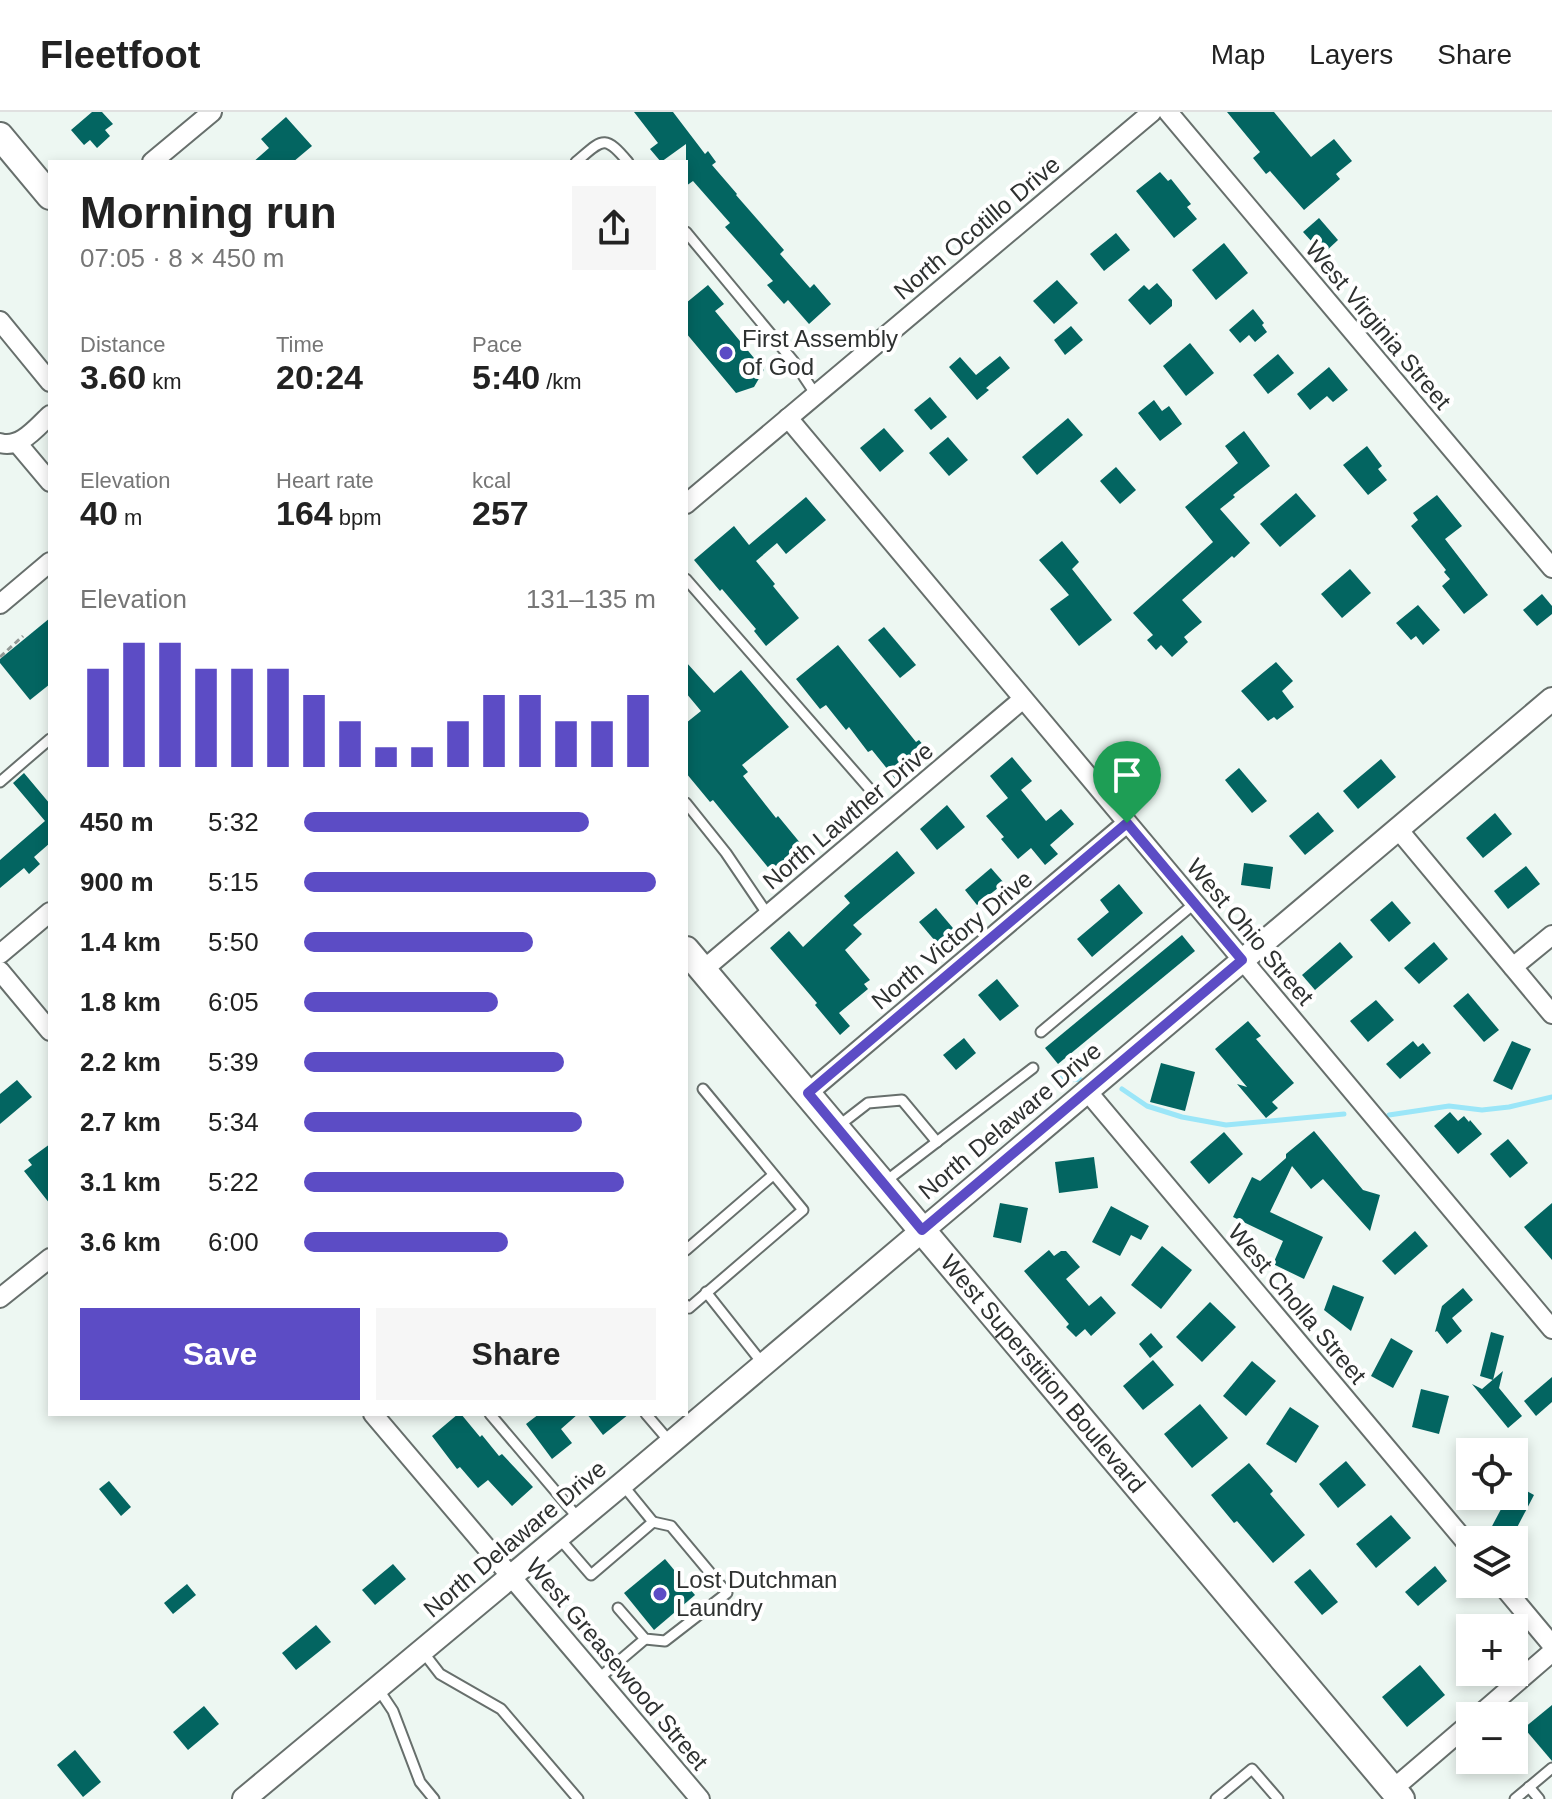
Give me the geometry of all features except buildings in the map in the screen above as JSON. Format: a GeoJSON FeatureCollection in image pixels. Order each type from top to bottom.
{"type":"FeatureCollection","features":[{"type":"Feature","properties":{"kind":"main road"},"geometry":{"type":"LineString","coordinates":[[0,136],[48,194]]}},
{"type":"Feature","properties":{"kind":"main road","name":"West Superstition Boulevard"},"geometry":{"type":"LineString","coordinates":[[688,952],[837,1127],[1392,1796]]}},
{"type":"Feature","properties":{"kind":"street"},"geometry":{"type":"LineString","coordinates":[[154,160],[212,112]]}},
{"type":"Feature","properties":{"kind":"street","name":"North Ocotillo Drive"},"geometry":{"type":"LineString","coordinates":[[688,502],[1152,112]]}},
{"type":"Feature","properties":{"kind":"street","name":"West Virginia Street"},"geometry":{"type":"LineString","coordinates":[[1168,112],[1552,568]]}},
{"type":"Feature","properties":{"kind":"street"},"geometry":{"type":"LineString","coordinates":[[0,321],[48,380]]}},
{"type":"Feature","properties":{"kind":"street"},"geometry":{"type":"LineString","coordinates":[[48,416],[9,444],[48,480]]}},
{"type":"Feature","properties":{"kind":"street","name":"West Ohio Street"},"geometry":{"type":"LineString","coordinates":[[788,418],[1552,1329]]}},
{"type":"Feature","properties":{"kind":"street"},"geometry":{"type":"LineString","coordinates":[[0,604],[48,564]]}},
{"type":"Feature","properties":{"kind":"street","name":"North Lawther Drive"},"geometry":{"type":"LineString","coordinates":[[703,970],[1023,699]]}},
{"type":"Feature","properties":{"kind":"street","name":"North Delaware Drive"},"geometry":{"type":"LineString","coordinates":[[244,1799],[1552,699]]}},
{"type":"Feature","properties":{"kind":"street","name":"North Victory Drive"},"geometry":{"type":"LineString","coordinates":[[808,1093],[1127,823]]}},
{"type":"Feature","properties":{"kind":"street"},"geometry":{"type":"LineString","coordinates":[[1397,828],[1552,1014]]}},
{"type":"Feature","properties":{"kind":"street"},"geometry":{"type":"LineString","coordinates":[[0,954],[48,914]]}},
{"type":"Feature","properties":{"kind":"street"},"geometry":{"type":"LineString","coordinates":[[1513,967],[1552,935]]}},
{"type":"Feature","properties":{"kind":"street"},"geometry":{"type":"LineString","coordinates":[[0,971],[48,1029]]}},
{"type":"Feature","properties":{"kind":"street","name":"West Cholla Street"},"geometry":{"type":"LineString","coordinates":[[1087,1091],[1456,1530]]}},
{"type":"Feature","properties":{"kind":"street"},"geometry":{"type":"LineString","coordinates":[[0,1298],[48,1260]]}},
{"type":"Feature","properties":{"kind":"street","name":"West Greasewood Street"},"geometry":{"type":"LineString","coordinates":[[375,1416],[700,1799]]}},
{"type":"Feature","properties":{"kind":"street"},"geometry":{"type":"LineString","coordinates":[[1513,1598],[1552,1645]]}},
{"type":"Feature","properties":{"kind":"street"},"geometry":{"type":"LineString","coordinates":[[1494,1702],[1552,1652]]}},
{"type":"Feature","properties":{"kind":"street"},"geometry":{"type":"LineString","coordinates":[[1392,1796],[1456,1736]]}},
{"type":"Feature","properties":{"kind":"lane"},"geometry":{"type":"LineString","coordinates":[[578,160],[597,145],[608,142],[626,160]]}},
{"type":"Feature","properties":{"kind":"lane"},"geometry":{"type":"LineString","coordinates":[[688,234],[794,362],[816,395]]}},
{"type":"Feature","properties":{"kind":"lane"},"geometry":{"type":"LineString","coordinates":[[688,581],[874,794]]}},
{"type":"Feature","properties":{"kind":"lane"},"geometry":{"type":"LineString","coordinates":[[0,782],[48,741]]}},
{"type":"Feature","properties":{"kind":"lane"},"geometry":{"type":"LineString","coordinates":[[688,806],[726,853],[768,915]]}},
{"type":"Feature","properties":{"kind":"lane"},"geometry":{"type":"LineString","coordinates":[[1041,1032],[1195,903]]}},
{"type":"Feature","properties":{"kind":"lane"},"geometry":{"type":"LineString","coordinates":[[883,1183],[1033,1068]]}},
{"type":"Feature","properties":{"kind":"lane"},"geometry":{"type":"LineString","coordinates":[[688,1307],[803,1210],[703,1089]]}},
{"type":"Feature","properties":{"kind":"lane"},"geometry":{"type":"LineString","coordinates":[[837,1127],[868,1103],[902,1100],[937,1142]]}},
{"type":"Feature","properties":{"kind":"lane"},"geometry":{"type":"LineString","coordinates":[[688,1248],[773,1175]]}},
{"type":"Feature","properties":{"kind":"lane"},"geometry":{"type":"LineString","coordinates":[[706,1292],[763,1364]]}},
{"type":"Feature","properties":{"kind":"lane"},"geometry":{"type":"LineString","coordinates":[[492,1416],[579,1519]]}},
{"type":"Feature","properties":{"kind":"lane"},"geometry":{"type":"LineString","coordinates":[[648,1416],[670,1442]]}},
{"type":"Feature","properties":{"kind":"lane"},"geometry":{"type":"LineString","coordinates":[[618,1608],[645,1639],[665,1641],[727,1593],[671,1526],[653,1522],[622,1484]]}},
{"type":"Feature","properties":{"kind":"lane"},"geometry":{"type":"LineString","coordinates":[[557,1536],[591,1575],[653,1522]]}},
{"type":"Feature","properties":{"kind":"lane"},"geometry":{"type":"LineString","coordinates":[[598,1679],[645,1639]]}},
{"type":"Feature","properties":{"kind":"lane"},"geometry":{"type":"LineString","coordinates":[[421,1650],[440,1674],[501,1709],[578,1799]]}},
{"type":"Feature","properties":{"kind":"lane"},"geometry":{"type":"LineString","coordinates":[[377,1687],[393,1711],[420,1782],[434,1799]]}},
{"type":"Feature","properties":{"kind":"lane"},"geometry":{"type":"LineString","coordinates":[[1515,1799],[1552,1768]]}},
{"type":"Feature","properties":{"kind":"lane"},"geometry":{"type":"LineString","coordinates":[[1216,1799],[1252,1769],[1278,1799]]}},
{"type":"Feature","properties":{"kind":"lane"},"geometry":{"type":"LineString","coordinates":[[1529,1787],[1539,1799]]}},
{"type":"Feature","properties":{"kind":"path"},"geometry":{"type":"LineString","coordinates":[[0,657],[23,636]]}},
{"type":"Feature","properties":{"kind":"waterway"},"geometry":{"type":"LineString","coordinates":[[1062,1077],[1081,1080]]}},
{"type":"Feature","properties":{"kind":"waterway"},"geometry":{"type":"LineString","coordinates":[[1122,1089],[1147,1106],[1182,1117],[1226,1125],[1344,1114]]}},
{"type":"Feature","properties":{"kind":"waterway"},"geometry":{"type":"LineString","coordinates":[[1389,1115],[1449,1106],[1482,1110],[1552,1097]]}},
{"type":"Feature","properties":{"kind":"place","name":"First Assembly of God"},"geometry":{"type":"Point","coordinates":[726,353]}},
{"type":"Feature","properties":{"kind":"place","name":"Lost Dutchman Laundry"},"geometry":{"type":"Point","coordinates":[660,1594]}},
{"type":"Feature","properties":{"kind":"route"},"geometry":{"type":"LineString","coordinates":[[1127,823],[1242,960],[922,1230],[808,1093],[1127,823]]}}]}
